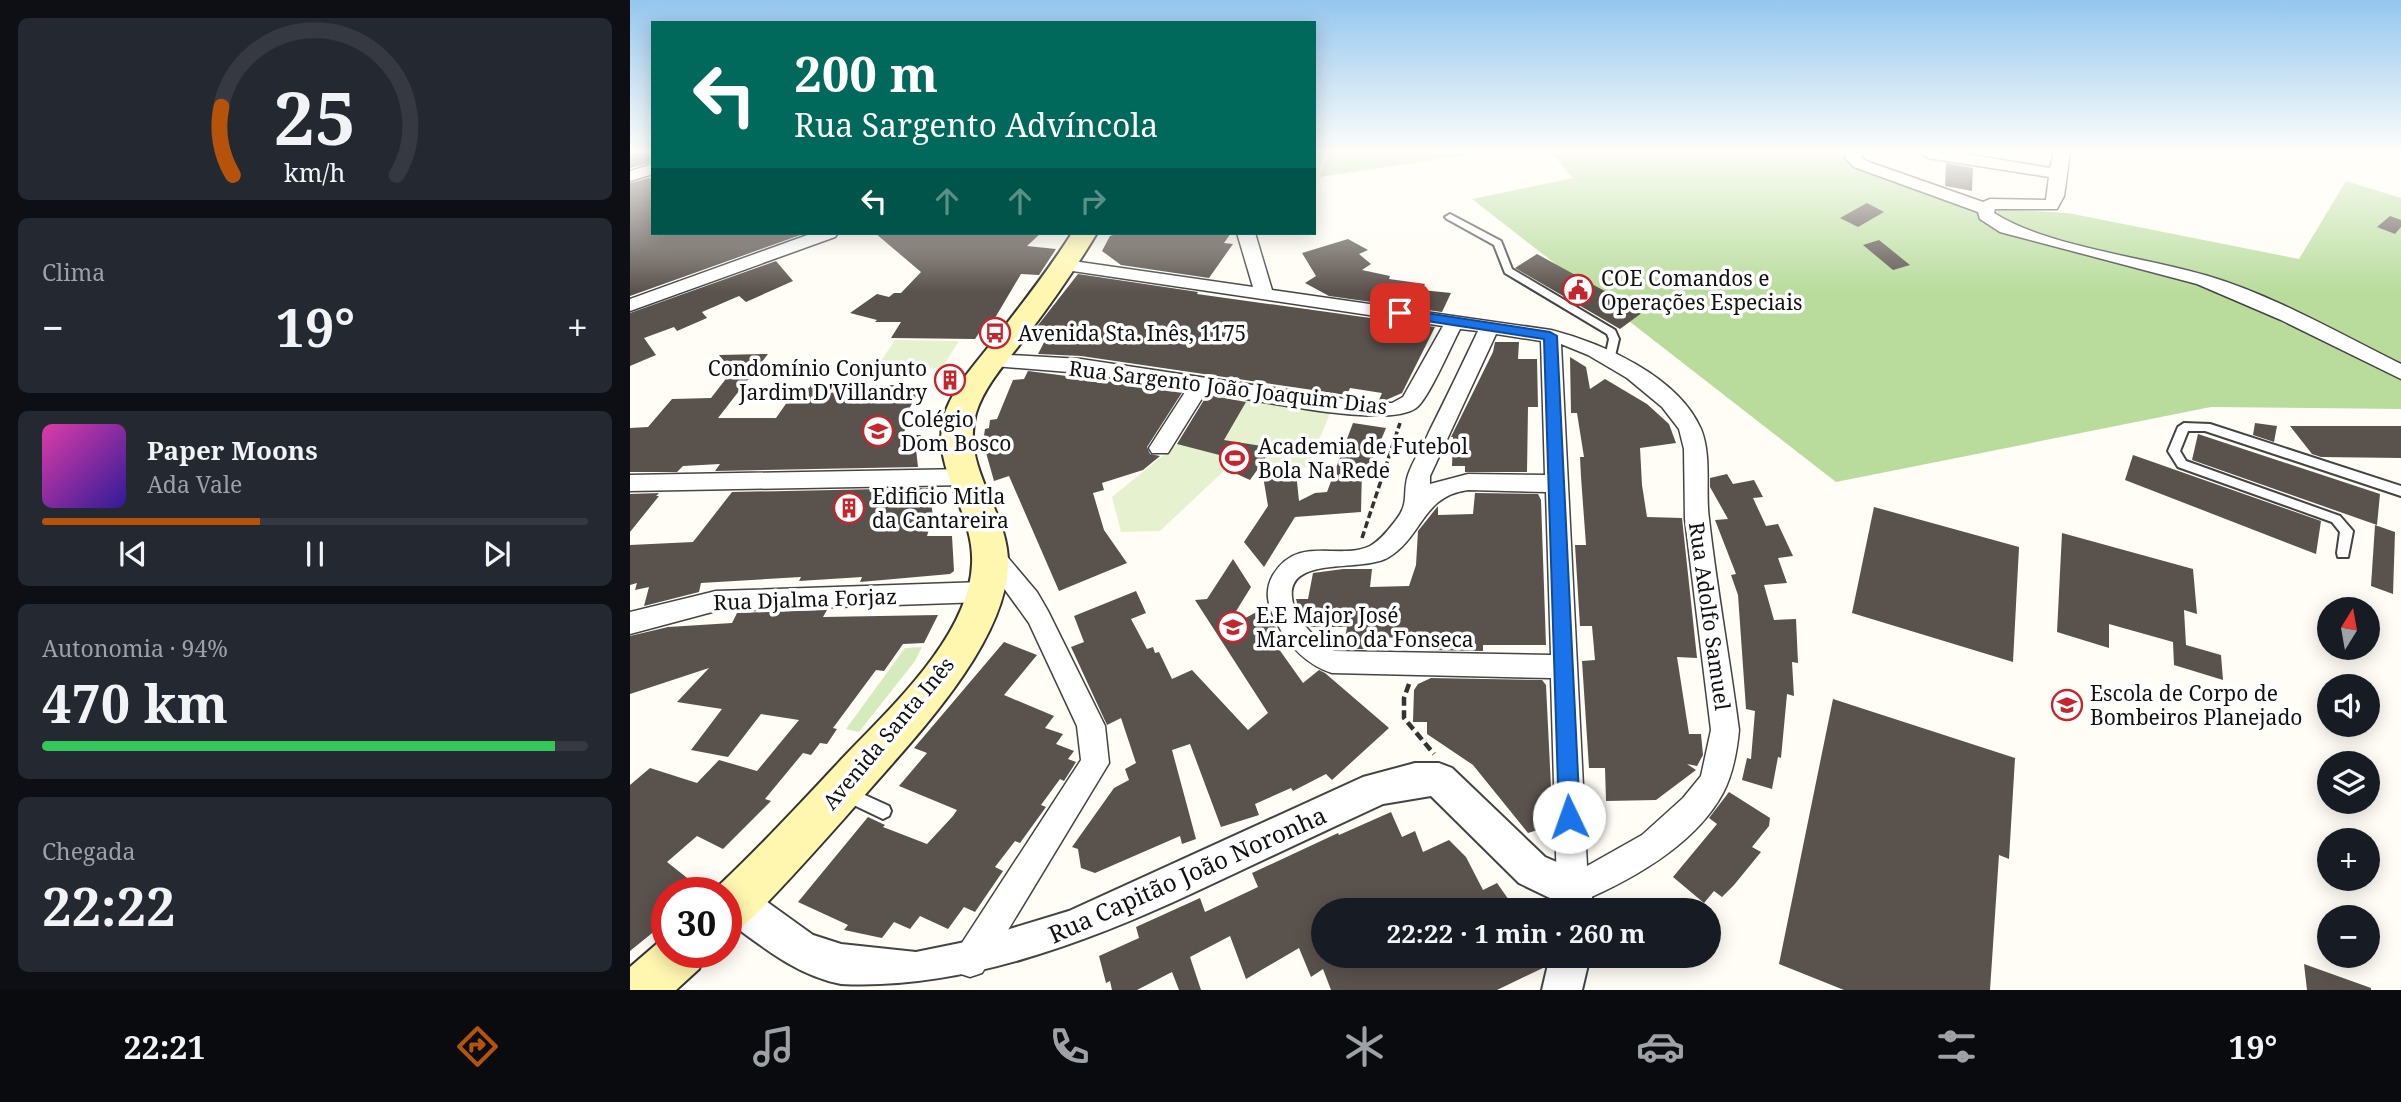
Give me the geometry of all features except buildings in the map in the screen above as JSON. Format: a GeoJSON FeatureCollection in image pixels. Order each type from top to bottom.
{"type":"FeatureCollection","features":[{"type":"Feature","properties":{"kind":"main road","name":"Avenida Santa Inês"},"geometry":{"type":"LineString","coordinates":[[742,895],[841,791],[948,665],[983,592],[990,554],[957,452],[956,431],[968,397],[1066,264],[1083,235]]}},
{"type":"Feature","properties":{"kind":"main road"},"geometry":{"type":"LineString","coordinates":[[640,990],[664,968]]}},
{"type":"Feature","properties":{"kind":"street"},"geometry":{"type":"LineString","coordinates":[[1959,199],[1986,209]]}},
{"type":"Feature","properties":{"kind":"street"},"geometry":{"type":"LineString","coordinates":[[2054,199],[2051,205],[2001,202],[1990,204],[1986,215],[2006,228],[2203,280],[2288,316],[2401,372]]}},
{"type":"Feature","properties":{"kind":"street"},"geometry":{"type":"LineString","coordinates":[[630,305],[823,235]]}},
{"type":"Feature","properties":{"kind":"street"},"geometry":{"type":"LineString","coordinates":[[1247,235],[1264,292]]}},
{"type":"Feature","properties":{"kind":"street","name":"Rua Adolfo Samuel"},"geometry":{"type":"LineString","coordinates":[[1066,264],[1557,337],[1588,345],[1667,399],[1691,430],[1697,518],[1725,730],[1721,759],[1712,786],[1681,822],[1657,844],[1576,898]]}},
{"type":"Feature","properties":{"kind":"street","name":"Rua Sargento João Joaquim Dias"},"geometry":{"type":"LineString","coordinates":[[994,360],[1081,366],[1379,411],[1395,410],[1411,402],[1455,321]]}},
{"type":"Feature","properties":{"kind":"street"},"geometry":{"type":"LineString","coordinates":[[1417,509],[1419,476],[1490,327]]}},
{"type":"Feature","properties":{"kind":"street"},"geometry":{"type":"LineString","coordinates":[[1557,337],[1555,484],[1573,898]]}},
{"type":"Feature","properties":{"kind":"street"},"geometry":{"type":"LineString","coordinates":[[1160,448],[1201,384]]}},
{"type":"Feature","properties":{"kind":"street"},"geometry":{"type":"LineString","coordinates":[[630,483],[967,477]]}},
{"type":"Feature","properties":{"kind":"street"},"geometry":{"type":"LineString","coordinates":[[1555,484],[1471,483],[1442,488],[1417,509],[1380,551],[1355,557],[1312,559],[1290,572],[1280,592],[1283,613],[1300,638],[1323,658],[1346,664],[1563,667]]}},
{"type":"Feature","properties":{"kind":"street"},"geometry":{"type":"LineString","coordinates":[[970,961],[1095,764],[1091,726],[1040,618],[1028,599],[990,554]]}},
{"type":"Feature","properties":{"kind":"street","name":"Rua Djalma Forjaz"},"geometry":{"type":"LineString","coordinates":[[630,624],[679,608],[716,601],[983,592]]}},
{"type":"Feature","properties":{"kind":"street","name":"Rua Capitão João Noronha"},"geometry":{"type":"LineString","coordinates":[[742,914],[803,952],[841,964],[916,972],[970,961],[1073,929],[1376,789],[1406,779],[1439,780]]}},
{"type":"Feature","properties":{"kind":"street"},"geometry":{"type":"LineString","coordinates":[[1439,780],[1532,870],[1570,898]]}},
{"type":"Feature","properties":{"kind":"street"},"geometry":{"type":"LineString","coordinates":[[1562,990],[1567,968]]}},
{"type":"Feature","properties":{"kind":"lane"},"geometry":{"type":"LineString","coordinates":[[1450,217],[1498,243],[1504,265],[1517,278],[1611,331],[1614,339],[1610,358]]}},
{"type":"Feature","properties":{"kind":"lane"},"geometry":{"type":"LineString","coordinates":[[2343,553],[2347,531],[2336,519],[2182,464],[2174,451],[2185,427],[2206,427],[2401,491]]}},
{"type":"Feature","properties":{"kind":"lane"},"geometry":{"type":"LineString","coordinates":[[841,791],[883,811]]}},
{"type":"Feature","properties":{"kind":"path"},"geometry":{"type":"LineString","coordinates":[[1355,557],[1406,405]]}},
{"type":"Feature","properties":{"kind":"path"},"geometry":{"type":"LineString","coordinates":[[1422,665],[1408,685],[1402,703],[1402,716],[1408,728],[1434,755],[1439,780]]}},
{"type":"Feature","properties":{"kind":"green space"},"geometry":{"type":"Polygon","coordinates":[[[1472,199],[1952,199],[1979,208],[2068,213],[2299,259],[2335,199],[2401,199],[2401,409],[2211,407],[1836,482],[1472,199]]]}},
{"type":"Feature","properties":{"kind":"green space"},"geometry":{"type":"Polygon","coordinates":[[[895,340],[959,341],[942,368],[877,367],[895,340]]]}},
{"type":"Feature","properties":{"kind":"green space","name":"Academia de Futebol Bola Na Rede"},"geometry":{"type":"Polygon","coordinates":[[[1209,394],[1331,411],[1308,467],[1251,472],[1245,478],[1226,469],[1160,531],[1121,532],[1112,497],[1177,444],[1209,394]]]}},
{"type":"Feature","properties":{"kind":"green space"},"geometry":{"type":"Polygon","coordinates":[[[922,647],[915,661],[859,732],[846,729],[905,648],[922,647]]]}},
{"type":"Feature","properties":{"kind":"place","name":"COE Comandos e Operações Especiais"},"geometry":{"type":"Point","coordinates":[1578,290]}},
{"type":"Feature","properties":{"kind":"place","name":"Avenida Sta. Inês, 1175"},"geometry":{"type":"Point","coordinates":[995,333]}},
{"type":"Feature","properties":{"kind":"place","name":"Condomínio Conjunto Jardim D'Villandry"},"geometry":{"type":"Point","coordinates":[950,380]}},
{"type":"Feature","properties":{"kind":"place","name":"Colégio Dom Bosco"},"geometry":{"type":"Point","coordinates":[878,431]}},
{"type":"Feature","properties":{"kind":"place","name":"Academia de Futebol Bola Na Rede"},"geometry":{"type":"Point","coordinates":[1235,458]}},
{"type":"Feature","properties":{"kind":"place","name":"Edificio Mitla da Cantareira"},"geometry":{"type":"Point","coordinates":[849,508]}},
{"type":"Feature","properties":{"kind":"place","name":"E.E Major José Marcelino da Fonseca"},"geometry":{"type":"Point","coordinates":[1233,627]}},
{"type":"Feature","properties":{"kind":"place","name":"Escola de Corpo de Bombeiros Planejado"},"geometry":{"type":"Point","coordinates":[2067,705]}},
{"type":"Feature","properties":{"kind":"route"},"geometry":{"type":"LineString","coordinates":[[1400,313],[1550,336],[1553,357],[1555,484],[1569,817]]}}]}
